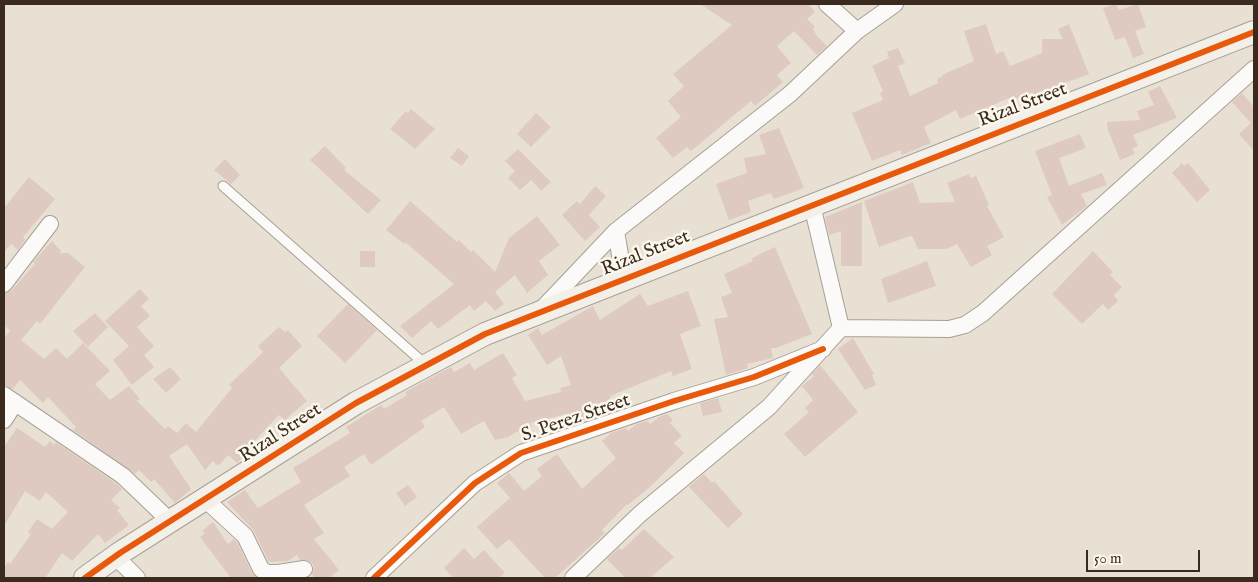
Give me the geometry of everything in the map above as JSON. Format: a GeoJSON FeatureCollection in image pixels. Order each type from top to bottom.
{"type":"FeatureCollection","features":[{"type":"Feature","properties":{"kind":"street"},"geometry":{"type":"LineString","coordinates":[[827,4],[857,31]]}},
{"type":"Feature","properties":{"kind":"street"},"geometry":{"type":"LineString","coordinates":[[540,312],[616,231],[790,94],[857,31],[895,4]]}},
{"type":"Feature","properties":{"kind":"street","name":"Rizal Street"},"geometry":{"type":"LineString","coordinates":[[85,578],[115,556],[356,403],[484,334],[812,205],[1252,37]]}},
{"type":"Feature","properties":{"kind":"street"},"geometry":{"type":"LineString","coordinates":[[573,578],[640,514],[769,407],[842,328],[949,329],[965,325],[983,313],[1254,69]]}},
{"type":"Feature","properties":{"kind":"street"},"geometry":{"type":"LineString","coordinates":[[812,205],[842,328]]}},
{"type":"Feature","properties":{"kind":"street"},"geometry":{"type":"LineString","coordinates":[[4,284],[50,224]]}},
{"type":"Feature","properties":{"kind":"street"},"geometry":{"type":"LineString","coordinates":[[616,231],[624,279]]}},
{"type":"Feature","properties":{"kind":"street","name":"S. Perez Street"},"geometry":{"type":"LineString","coordinates":[[374,578],[476,482],[521,453],[674,400],[754,377],[823,349]]}},
{"type":"Feature","properties":{"kind":"street"},"geometry":{"type":"LineString","coordinates":[[4,420],[9,399],[123,476],[171,522]]}},
{"type":"Feature","properties":{"kind":"street"},"geometry":{"type":"LineString","coordinates":[[206,500],[245,536],[261,569],[267,573],[304,569]]}},
{"type":"Feature","properties":{"kind":"street"},"geometry":{"type":"LineString","coordinates":[[115,556],[137,578]]}},
{"type":"Feature","properties":{"kind":"lane"},"geometry":{"type":"LineString","coordinates":[[223,186],[426,365]]}},
{"type":"Feature","properties":{"kind":"building"},"geometry":{"type":"Polygon","coordinates":[[[700,4],[808,4],[815,12],[807,19],[815,27],[813,29],[817,36],[827,46],[817,55],[794,31],[777,46],[791,63],[777,75],[783,82],[755,106],[751,101],[691,151],[687,147],[673,158],[656,138],[681,117],[668,101],[684,86],[673,74],[732,25],[700,4]]]}},
{"type":"Feature","properties":{"kind":"building"},"geometry":{"type":"Polygon","coordinates":[[[1116,4],[1119,10],[1138,4],[1146,27],[1135,31],[1144,54],[1133,58],[1125,37],[1115,40],[1103,8],[1116,4]]]}},
{"type":"Feature","properties":{"kind":"building"},"geometry":{"type":"Polygon","coordinates":[[[986,24],[996,54],[1003,51],[1010,66],[1042,53],[1042,39],[1063,39],[1058,29],[1069,24],[1089,74],[1051,88],[1029,100],[1026,94],[1015,99],[1014,96],[960,119],[956,110],[924,127],[931,143],[902,155],[900,150],[872,161],[852,113],[883,100],[880,93],[883,91],[872,66],[889,58],[887,52],[898,48],[905,63],[898,66],[910,96],[938,83],[937,79],[942,75],[974,61],[964,31],[986,24]]]}},
{"type":"Feature","properties":{"kind":"building"},"geometry":{"type":"Polygon","coordinates":[[[1160,86],[1177,118],[1133,135],[1138,146],[1132,149],[1135,154],[1120,160],[1108,130],[1107,122],[1140,120],[1137,111],[1154,105],[1148,92],[1160,86]]]}},
{"type":"Feature","properties":{"kind":"building"},"geometry":{"type":"Polygon","coordinates":[[[1242,93],[1254,107],[1254,151],[1239,134],[1251,123],[1232,102],[1242,93]]]}},
{"type":"Feature","properties":{"kind":"building"},"geometry":{"type":"Polygon","coordinates":[[[411,109],[435,129],[415,149],[390,129],[406,111],[408,113],[411,109]]]}},
{"type":"Feature","properties":{"kind":"building"},"geometry":{"type":"Polygon","coordinates":[[[536,113],[551,127],[531,147],[517,134],[536,113]]]}},
{"type":"Feature","properties":{"kind":"building"},"geometry":{"type":"Polygon","coordinates":[[[779,128],[804,188],[774,199],[771,193],[748,201],[751,212],[729,220],[716,184],[747,173],[744,158],[766,154],[759,135],[779,128]]]}},
{"type":"Feature","properties":{"kind":"building"},"geometry":{"type":"Polygon","coordinates":[[[1080,134],[1086,148],[1059,158],[1069,186],[1102,173],[1107,185],[1081,194],[1087,206],[1062,225],[1047,197],[1052,195],[1035,151],[1080,134]]]}},
{"type":"Feature","properties":{"kind":"building"},"geometry":{"type":"Polygon","coordinates":[[[325,146],[346,168],[344,170],[381,200],[368,214],[310,160],[325,146]]]}},
{"type":"Feature","properties":{"kind":"building"},"geometry":{"type":"Polygon","coordinates":[[[458,148],[469,156],[462,166],[450,158],[458,148]]]}},
{"type":"Feature","properties":{"kind":"building"},"geometry":{"type":"Polygon","coordinates":[[[518,149],[551,182],[541,191],[531,180],[520,190],[508,178],[515,171],[505,161],[518,149]]]}},
{"type":"Feature","properties":{"kind":"building"},"geometry":{"type":"Polygon","coordinates":[[[225,159],[240,175],[231,184],[214,170],[225,159]]]}},
{"type":"Feature","properties":{"kind":"building"},"geometry":{"type":"Polygon","coordinates":[[[1182,163],[1184,166],[1188,163],[1210,190],[1197,202],[1172,173],[1182,163]]]}},
{"type":"Feature","properties":{"kind":"building"},"geometry":{"type":"Polygon","coordinates":[[[969,174],[971,178],[976,176],[989,205],[987,206],[1004,237],[987,246],[992,255],[971,267],[957,244],[946,249],[918,249],[912,236],[910,236],[879,247],[864,201],[913,182],[920,203],[955,202],[947,183],[969,174]]]}},
{"type":"Feature","properties":{"kind":"building"},"geometry":{"type":"Polygon","coordinates":[[[29,177],[55,199],[23,237],[25,240],[18,250],[11,244],[4,252],[4,208],[29,177]]]}},
{"type":"Feature","properties":{"kind":"building"},"geometry":{"type":"Polygon","coordinates":[[[595,186],[606,196],[589,215],[600,227],[585,241],[562,215],[577,201],[580,204],[595,186]]]}},
{"type":"Feature","properties":{"kind":"building"},"geometry":{"type":"Polygon","coordinates":[[[410,201],[457,242],[459,240],[471,252],[473,250],[495,272],[509,238],[537,216],[560,245],[539,261],[548,275],[527,293],[515,275],[495,292],[504,304],[495,311],[486,301],[474,311],[470,305],[438,329],[431,321],[412,338],[400,326],[454,284],[405,242],[404,244],[386,230],[410,201]]]}},
{"type":"Feature","properties":{"kind":"building"},"geometry":{"type":"Polygon","coordinates":[[[862,202],[862,266],[841,266],[841,231],[829,235],[825,217],[862,202]]]}},
{"type":"Feature","properties":{"kind":"building"},"geometry":{"type":"Polygon","coordinates":[[[52,241],[61,251],[59,253],[68,253],[85,267],[40,324],[37,321],[21,340],[44,359],[56,348],[67,359],[83,343],[110,371],[95,384],[110,400],[129,386],[140,399],[137,401],[165,429],[168,426],[177,433],[186,423],[196,432],[232,388],[229,385],[263,352],[258,346],[279,327],[285,332],[288,330],[302,346],[279,368],[307,401],[285,420],[279,415],[247,449],[249,451],[237,463],[228,455],[218,466],[213,461],[205,470],[187,444],[169,456],[191,489],[175,503],[154,479],[151,482],[139,470],[135,474],[73,430],[76,427],[48,397],[43,403],[20,380],[13,389],[4,385],[4,338],[10,331],[4,325],[4,294],[12,290],[52,241]]]}},
{"type":"Feature","properties":{"kind":"building"},"geometry":{"type":"Polygon","coordinates":[[[775,247],[812,334],[776,348],[771,348],[773,358],[747,364],[748,368],[726,375],[714,319],[728,317],[721,297],[732,293],[724,274],[753,261],[752,258],[775,247]]]}},
{"type":"Feature","properties":{"kind":"building"},"geometry":{"type":"Polygon","coordinates":[[[360,251],[375,251],[375,267],[360,267],[360,251]]]}},
{"type":"Feature","properties":{"kind":"building"},"geometry":{"type":"Polygon","coordinates":[[[1093,251],[1113,272],[1110,275],[1122,287],[1114,295],[1118,301],[1108,310],[1103,304],[1082,324],[1052,294],[1093,251]]]}},
{"type":"Feature","properties":{"kind":"building"},"geometry":{"type":"Polygon","coordinates":[[[927,261],[936,286],[888,303],[881,279],[927,261]]]}},
{"type":"Feature","properties":{"kind":"building"},"geometry":{"type":"Polygon","coordinates":[[[140,289],[149,299],[141,306],[150,316],[137,327],[154,346],[144,355],[154,367],[132,385],[113,360],[129,346],[105,321],[140,289]]]}},
{"type":"Feature","properties":{"kind":"building"},"geometry":{"type":"Polygon","coordinates":[[[688,291],[701,326],[680,334],[692,369],[673,376],[671,371],[610,396],[611,402],[593,406],[596,417],[568,424],[566,414],[530,423],[532,427],[520,434],[518,431],[508,437],[495,440],[484,421],[461,434],[444,407],[421,421],[425,427],[371,465],[364,454],[344,467],[350,476],[304,505],[324,533],[314,539],[339,570],[329,578],[315,578],[312,575],[314,568],[312,563],[307,560],[300,560],[297,555],[288,561],[269,562],[254,531],[227,502],[245,490],[258,508],[301,482],[293,468],[350,433],[346,427],[381,405],[384,409],[407,395],[405,392],[451,367],[454,372],[470,363],[474,370],[503,353],[517,375],[512,378],[525,401],[561,392],[560,388],[571,385],[561,356],[547,365],[528,335],[538,328],[542,335],[593,306],[600,320],[640,294],[648,306],[688,291]]]}},
{"type":"Feature","properties":{"kind":"building"},"geometry":{"type":"Polygon","coordinates":[[[348,304],[377,330],[345,363],[317,336],[348,304]]]}},
{"type":"Feature","properties":{"kind":"building"},"geometry":{"type":"Polygon","coordinates":[[[95,313],[108,327],[88,347],[73,331],[95,313]]]}},
{"type":"Feature","properties":{"kind":"building"},"geometry":{"type":"Polygon","coordinates":[[[853,338],[874,374],[872,375],[876,385],[865,390],[838,349],[853,338]]]}},
{"type":"Feature","properties":{"kind":"building"},"geometry":{"type":"Polygon","coordinates":[[[820,365],[858,412],[805,457],[784,434],[809,412],[805,408],[813,400],[802,386],[814,376],[812,374],[820,365]]]}},
{"type":"Feature","properties":{"kind":"building"},"geometry":{"type":"Polygon","coordinates":[[[170,367],[181,379],[166,393],[153,379],[170,367]]]}},
{"type":"Feature","properties":{"kind":"building"},"geometry":{"type":"Polygon","coordinates":[[[718,398],[722,412],[703,416],[700,403],[718,398]]]}},
{"type":"Feature","properties":{"kind":"building"},"geometry":{"type":"Polygon","coordinates":[[[667,414],[673,420],[670,423],[682,436],[674,443],[684,453],[652,485],[627,504],[602,530],[605,533],[555,578],[545,578],[509,539],[497,549],[477,527],[510,498],[497,483],[509,473],[524,491],[542,476],[537,469],[557,454],[582,489],[616,458],[602,441],[611,433],[626,428],[628,431],[637,424],[647,421],[650,424],[667,414]]]}},
{"type":"Feature","properties":{"kind":"building"},"geometry":{"type":"Polygon","coordinates":[[[17,428],[45,447],[50,441],[54,445],[56,442],[117,484],[122,489],[111,500],[120,508],[117,510],[129,525],[105,543],[98,534],[72,561],[62,553],[45,578],[4,578],[4,568],[8,562],[10,564],[31,534],[28,532],[37,519],[52,529],[68,512],[46,492],[40,501],[25,491],[4,526],[4,447],[17,428]]]}},
{"type":"Feature","properties":{"kind":"building"},"geometry":{"type":"Polygon","coordinates":[[[704,474],[712,483],[714,481],[743,514],[728,528],[689,487],[704,474]]]}},
{"type":"Feature","properties":{"kind":"building"},"geometry":{"type":"Polygon","coordinates":[[[408,485],[417,497],[405,506],[396,493],[408,485]]]}},
{"type":"Feature","properties":{"kind":"building"},"geometry":{"type":"Polygon","coordinates":[[[213,522],[228,544],[234,539],[237,542],[252,573],[257,578],[231,578],[200,537],[205,533],[202,531],[213,522]]]}},
{"type":"Feature","properties":{"kind":"building"},"geometry":{"type":"Polygon","coordinates":[[[644,529],[674,557],[650,578],[625,578],[607,559],[619,548],[622,550],[644,529]]]}},
{"type":"Feature","properties":{"kind":"building"},"geometry":{"type":"Polygon","coordinates":[[[464,548],[474,559],[484,550],[505,573],[499,578],[453,578],[444,568],[464,548]]]}},
{"type":"Feature","properties":{"kind":"cycle path"},"geometry":{"type":"LineString","coordinates":[[85,578],[120,553],[356,403],[485,334],[1254,32]]}},
{"type":"Feature","properties":{"kind":"cycle path"},"geometry":{"type":"LineString","coordinates":[[374,578],[475,483],[521,453],[674,401],[754,377],[823,349]]}}]}
